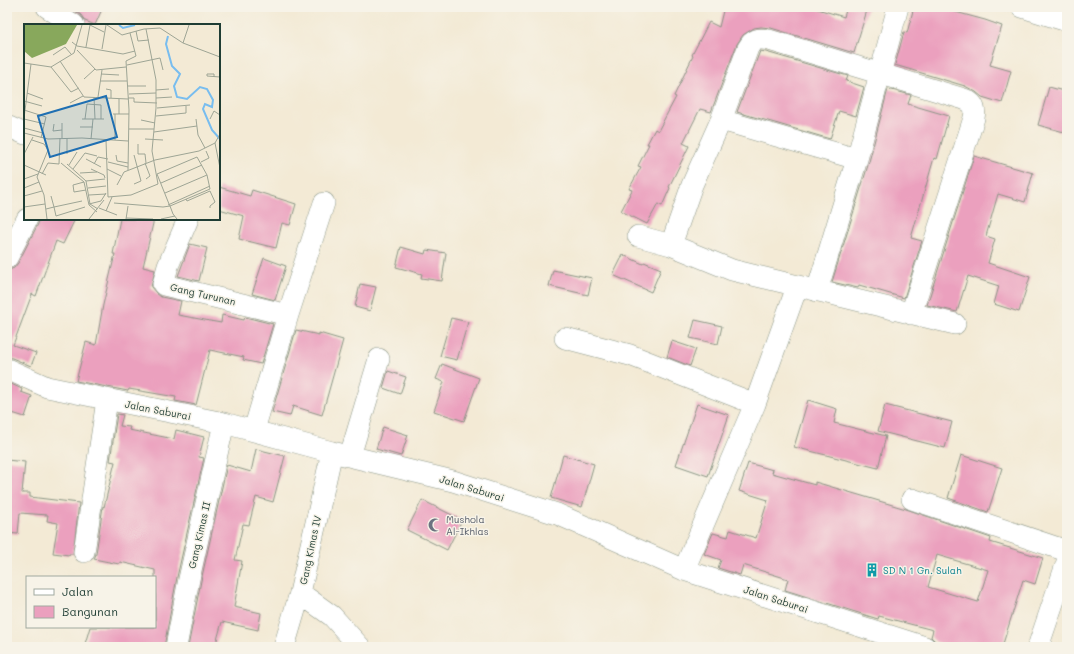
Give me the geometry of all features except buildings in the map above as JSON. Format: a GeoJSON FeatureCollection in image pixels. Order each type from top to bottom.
{"type":"FeatureCollection","features":[{"type":"Feature","properties":{"kind":"street"},"geometry":{"type":"LineString","coordinates":[[47,7],[72,24]]}},
{"type":"Feature","properties":{"kind":"street"},"geometry":{"type":"LineString","coordinates":[[684,570],[755,404],[807,289],[858,159],[898,7]]}},
{"type":"Feature","properties":{"kind":"street"},"geometry":{"type":"LineString","coordinates":[[1022,7],[1067,21]]}},
{"type":"Feature","properties":{"kind":"street"},"geometry":{"type":"LineString","coordinates":[[671,245],[692,185],[721,120],[748,48],[751,43],[758,39],[769,40],[964,99],[974,106],[976,110],[911,314]]}},
{"type":"Feature","properties":{"kind":"street"},"geometry":{"type":"LineString","coordinates":[[721,120],[858,159]]}},
{"type":"Feature","properties":{"kind":"street"},"geometry":{"type":"LineString","coordinates":[[7,126],[24,134]]}},
{"type":"Feature","properties":{"kind":"street"},"geometry":{"type":"LineString","coordinates":[[254,430],[288,315],[324,203]]}},
{"type":"Feature","properties":{"kind":"street"},"geometry":{"type":"LineString","coordinates":[[7,258],[26,220]]}},
{"type":"Feature","properties":{"kind":"street","name":"Gang Turunan"},"geometry":{"type":"LineString","coordinates":[[188,220],[168,266],[164,285],[288,315]]}},
{"type":"Feature","properties":{"kind":"street"},"geometry":{"type":"LineString","coordinates":[[638,236],[671,245],[732,270],[956,324]]}},
{"type":"Feature","properties":{"kind":"street"},"geometry":{"type":"LineString","coordinates":[[565,338],[630,355],[755,404]]}},
{"type":"Feature","properties":{"kind":"street","name":"Gang Kimas IV"},"geometry":{"type":"LineString","coordinates":[[284,647],[341,454],[379,359]]}},
{"type":"Feature","properties":{"kind":"street","name":"Jalan Saburai"},"geometry":{"type":"LineString","coordinates":[[7,369],[47,387],[224,423],[341,454],[453,481],[557,514],[684,570],[896,643],[925,647]]}},
{"type":"Feature","properties":{"kind":"street"},"geometry":{"type":"LineString","coordinates":[[84,552],[107,400]]}},
{"type":"Feature","properties":{"kind":"street","name":"Gang Kimas II"},"geometry":{"type":"LineString","coordinates":[[176,647],[189,579],[224,423]]}},
{"type":"Feature","properties":{"kind":"street"},"geometry":{"type":"LineString","coordinates":[[912,499],[1067,551]]}},
{"type":"Feature","properties":{"kind":"street"},"geometry":{"type":"LineString","coordinates":[[1038,647],[1067,562]]}},
{"type":"Feature","properties":{"kind":"street"},"geometry":{"type":"LineString","coordinates":[[300,593],[332,616],[360,647]]}},
{"type":"Feature","properties":{"kind":"place","name":"Mushola Al-Ikhlas"},"geometry":{"type":"Point","coordinates":[435,525]}},
{"type":"Feature","properties":{"kind":"place","name":"SD N 1 Gn. Sulah"},"geometry":{"type":"Point","coordinates":[872,570]}}]}
